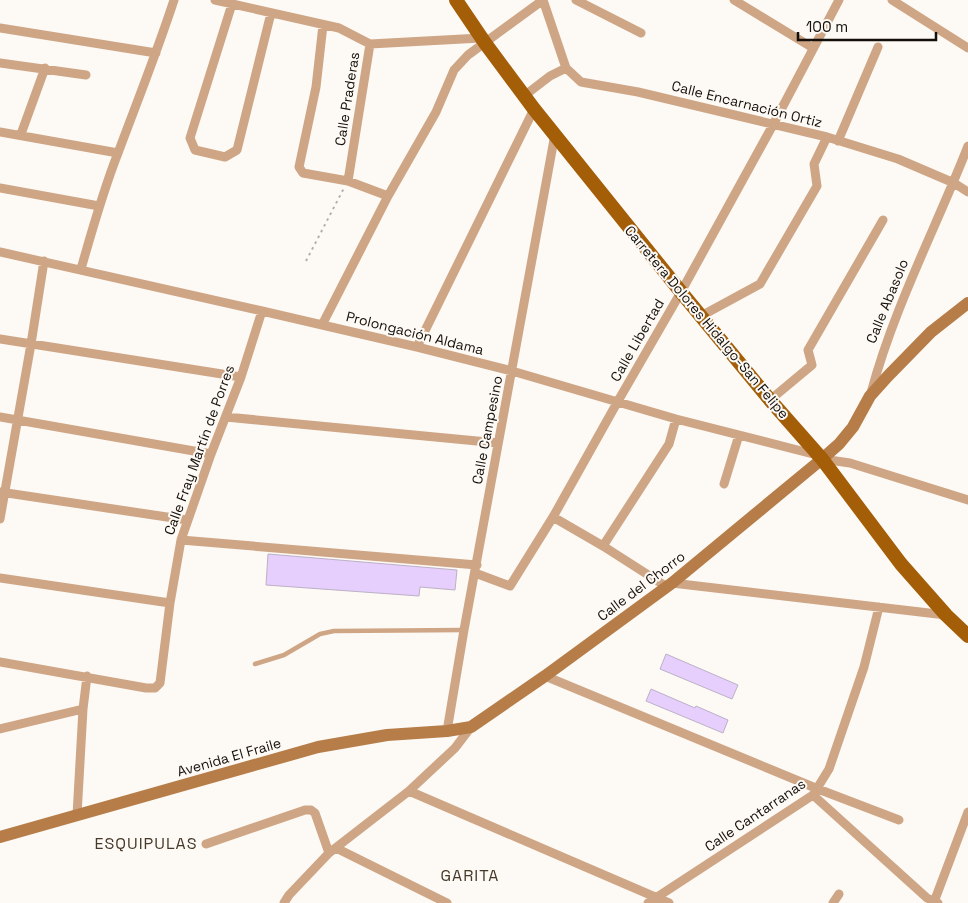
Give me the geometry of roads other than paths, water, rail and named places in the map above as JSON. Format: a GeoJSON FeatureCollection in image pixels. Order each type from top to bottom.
{"type":"FeatureCollection","features":[{"type":"Feature","properties":{"kind":"main road","name":"Carretera Dolores Hidalgo-San Felipe"},"geometry":{"type":"LineString","coordinates":[[456,0],[534,109],[681,292],[770,400],[821,457],[901,564],[946,615],[968,636]]}},
{"type":"Feature","properties":{"kind":"street"},"geometry":{"type":"LineString","coordinates":[[81,269],[99,206],[174,0]]}},
{"type":"Feature","properties":{"kind":"street"},"geometry":{"type":"LineString","coordinates":[[215,0],[339,28],[370,44]]}},
{"type":"Feature","properties":{"kind":"street"},"geometry":{"type":"LineString","coordinates":[[322,325],[388,196],[436,112],[454,70],[483,40],[543,0],[566,68],[550,76],[524,96]]}},
{"type":"Feature","properties":{"kind":"street"},"geometry":{"type":"LineString","coordinates":[[576,0],[641,33]]}},
{"type":"Feature","properties":{"kind":"street"},"geometry":{"type":"LineString","coordinates":[[734,0],[813,48]]}},
{"type":"Feature","properties":{"kind":"street","name":"Calle Libertad"},"geometry":{"type":"LineString","coordinates":[[476,569],[510,586],[554,517],[681,292],[839,0]]}},
{"type":"Feature","properties":{"kind":"street"},"geometry":{"type":"LineString","coordinates":[[892,0],[968,48]]}},
{"type":"Feature","properties":{"kind":"street"},"geometry":{"type":"LineString","coordinates":[[232,4],[190,138],[195,150],[225,157],[237,150],[271,13]]}},
{"type":"Feature","properties":{"kind":"street"},"geometry":{"type":"LineString","coordinates":[[322,25],[316,86],[299,167],[303,174],[348,181],[388,196]]}},
{"type":"Feature","properties":{"kind":"street"},"geometry":{"type":"LineString","coordinates":[[0,28],[156,52]]}},
{"type":"Feature","properties":{"kind":"street","name":"Calle Praderas"},"geometry":{"type":"LineString","coordinates":[[348,181],[370,44],[483,40]]}},
{"type":"Feature","properties":{"kind":"street"},"geometry":{"type":"LineString","coordinates":[[838,141],[878,47]]}},
{"type":"Feature","properties":{"kind":"street"},"geometry":{"type":"LineString","coordinates":[[0,63],[86,75]]}},
{"type":"Feature","properties":{"kind":"street"},"geometry":{"type":"LineString","coordinates":[[21,134],[45,68]]}},
{"type":"Feature","properties":{"kind":"street","name":"Calle Encarnación Ortiz"},"geometry":{"type":"LineString","coordinates":[[566,68],[581,82],[638,92],[774,123],[898,159],[954,183],[968,192]]}},
{"type":"Feature","properties":{"kind":"street"},"geometry":{"type":"LineString","coordinates":[[417,348],[534,109]]}},
{"type":"Feature","properties":{"kind":"street"},"geometry":{"type":"LineString","coordinates":[[0,132],[21,134],[118,153]]}},
{"type":"Feature","properties":{"kind":"street","name":"Calle Campesino"},"geometry":{"type":"LineString","coordinates":[[447,731],[555,134]]}},
{"type":"Feature","properties":{"kind":"street"},"geometry":{"type":"LineString","coordinates":[[701,316],[760,284],[817,186],[814,164],[826,137]]}},
{"type":"Feature","properties":{"kind":"street","name":"Calle Abasolo"},"geometry":{"type":"LineString","coordinates":[[821,457],[839,444],[853,427],[870,396],[882,354],[898,311],[954,183],[968,146]]}},
{"type":"Feature","properties":{"kind":"street"},"geometry":{"type":"LineString","coordinates":[[0,188],[99,206]]}},
{"type":"Feature","properties":{"kind":"street"},"geometry":{"type":"LineString","coordinates":[[770,400],[812,365],[808,350],[810,345],[883,220]]}},
{"type":"Feature","properties":{"kind":"street","name":"Prolongación Aldama"},"geometry":{"type":"LineString","coordinates":[[0,252],[262,310],[512,371],[676,419],[850,463],[968,500]]}},
{"type":"Feature","properties":{"kind":"street"},"geometry":{"type":"LineString","coordinates":[[0,519],[2,493],[18,420],[44,261]]}},
{"type":"Feature","properties":{"kind":"street"},"geometry":{"type":"LineString","coordinates":[[870,396],[931,332],[968,303]]}},
{"type":"Feature","properties":{"kind":"street","name":"Calle Fray Martín de Porres"},"geometry":{"type":"LineString","coordinates":[[87,676],[146,688],[156,688],[160,683],[170,603],[181,540],[226,417],[262,310]]}},
{"type":"Feature","properties":{"kind":"street"},"geometry":{"type":"LineString","coordinates":[[0,339],[240,377]]}},
{"type":"Feature","properties":{"kind":"street"},"geometry":{"type":"LineString","coordinates":[[0,416],[211,454]]}},
{"type":"Feature","properties":{"kind":"street"},"geometry":{"type":"LineString","coordinates":[[226,417],[498,443]]}},
{"type":"Feature","properties":{"kind":"street"},"geometry":{"type":"LineString","coordinates":[[603,546],[668,444],[676,419]]}},
{"type":"Feature","properties":{"kind":"street"},"geometry":{"type":"LineString","coordinates":[[724,484],[739,435]]}},
{"type":"Feature","properties":{"kind":"street","name":"Calle del Chorro"},"geometry":{"type":"LineString","coordinates":[[471,727],[546,676],[669,585],[821,457]]}},
{"type":"Feature","properties":{"kind":"street"},"geometry":{"type":"LineString","coordinates":[[2,493],[187,520]]}},
{"type":"Feature","properties":{"kind":"street"},"geometry":{"type":"LineString","coordinates":[[554,517],[669,585],[946,615]]}},
{"type":"Feature","properties":{"kind":"street"},"geometry":{"type":"LineString","coordinates":[[181,540],[476,569]]}},
{"type":"Feature","properties":{"kind":"street"},"geometry":{"type":"LineString","coordinates":[[0,578],[170,603]]}},
{"type":"Feature","properties":{"kind":"street","name":"Calle Cantarranas"},"geometry":{"type":"LineString","coordinates":[[648,903],[815,792],[829,769],[864,666],[879,607]]}},
{"type":"Feature","properties":{"kind":"street"},"geometry":{"type":"LineString","coordinates":[[0,662],[87,676],[83,709],[77,815]]}},
{"type":"Feature","properties":{"kind":"street"},"geometry":{"type":"LineString","coordinates":[[546,676],[815,792],[900,820]]}},
{"type":"Feature","properties":{"kind":"street"},"geometry":{"type":"LineString","coordinates":[[0,729],[83,709]]}},
{"type":"Feature","properties":{"kind":"street"},"geometry":{"type":"LineString","coordinates":[[284,903],[289,895],[333,850],[409,790],[455,748],[471,727]]}},
{"type":"Feature","properties":{"kind":"street","name":"Avenida El Fraile"},"geometry":{"type":"LineString","coordinates":[[0,837],[318,747],[387,735],[447,731],[471,727]]}},
{"type":"Feature","properties":{"kind":"street"},"geometry":{"type":"LineString","coordinates":[[409,790],[669,903]]}},
{"type":"Feature","properties":{"kind":"street"},"geometry":{"type":"LineString","coordinates":[[815,792],[930,901],[968,812]]}},
{"type":"Feature","properties":{"kind":"street"},"geometry":{"type":"LineString","coordinates":[[206,844],[305,810],[311,810],[315,813],[333,850],[447,903]]}},
{"type":"Feature","properties":{"kind":"street"},"geometry":{"type":"LineString","coordinates":[[833,903],[839,894]]}},
{"type":"Feature","properties":{"kind":"lane"},"geometry":{"type":"LineString","coordinates":[[255,664],[284,656],[320,634],[334,631],[464,630]]}},
{"type":"Feature","properties":{"kind":"district","name":"ESQUIPULAS"},"geometry":{"type":"Point","coordinates":[146,843]}},
{"type":"Feature","properties":{"kind":"district","name":"GARITA"},"geometry":{"type":"Point","coordinates":[470,875]}}]}
